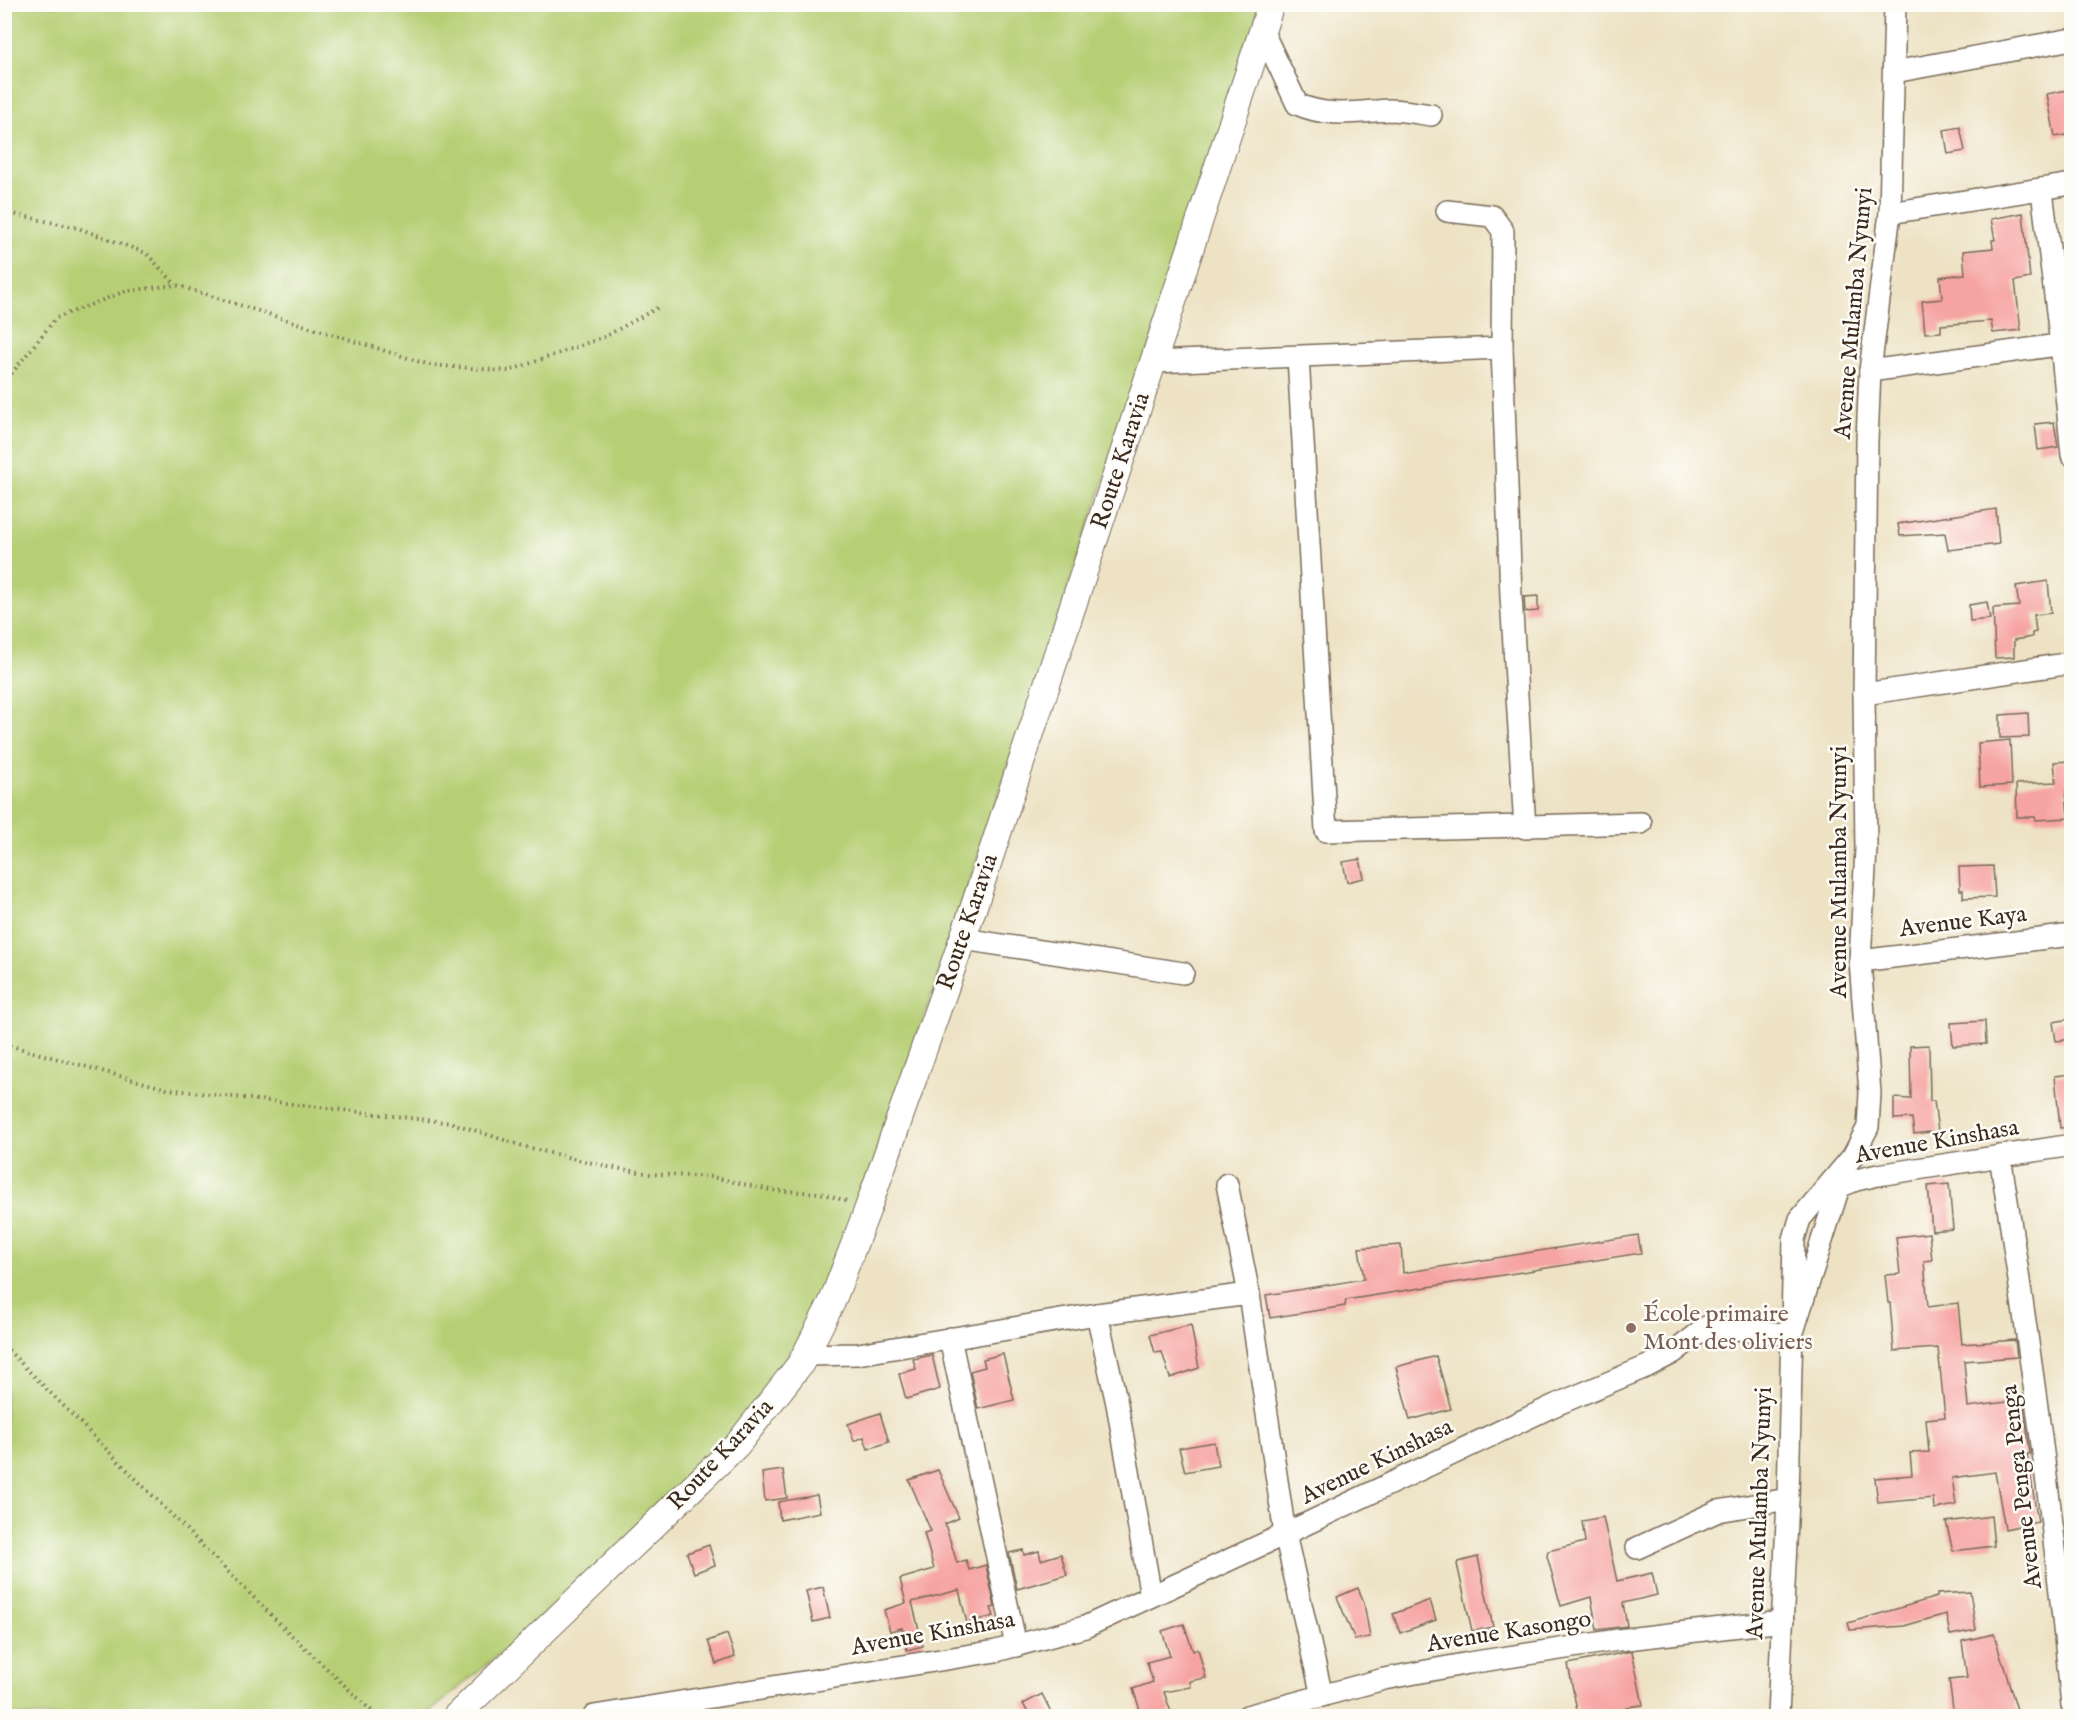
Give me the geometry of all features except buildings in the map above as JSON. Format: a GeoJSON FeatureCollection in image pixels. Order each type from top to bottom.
{"type":"FeatureCollection","features":[{"type":"Feature","properties":{"kind":"street","name":"Route Karavia"},"geometry":{"type":"LineString","coordinates":[[456,1716],[737,1445],[770,1406],[805,1355],[832,1302],[868,1208],[963,939],[1271,4]]}},
{"type":"Feature","properties":{"kind":"street","name":"Avenue Mulamba Nyunyi"},"geometry":{"type":"LineString","coordinates":[[1778,1716],[1788,1498],[1794,1239],[1800,1219],[1853,1156],[1868,1127],[1870,1093],[1860,961],[1866,849],[1864,694],[1870,371],[1890,213],[1895,4]]}},
{"type":"Feature","properties":{"kind":"street"},"geometry":{"type":"LineString","coordinates":[[1262,30],[1296,104],[1314,112],[1343,114],[1392,110],[1431,115]]}},
{"type":"Feature","properties":{"kind":"street"},"geometry":{"type":"LineString","coordinates":[[1894,72],[2072,39]]}},
{"type":"Feature","properties":{"kind":"street"},"geometry":{"type":"LineString","coordinates":[[1890,213],[2042,191],[2072,184]]}},
{"type":"Feature","properties":{"kind":"street"},"geometry":{"type":"LineString","coordinates":[[2042,191],[2066,344],[2072,455]]}},
{"type":"Feature","properties":{"kind":"street"},"geometry":{"type":"LineString","coordinates":[[1447,211],[1492,216],[1503,231],[1502,348],[1511,596],[1525,828]]}},
{"type":"Feature","properties":{"kind":"street"},"geometry":{"type":"LineString","coordinates":[[1870,371],[2066,344]]}},
{"type":"Feature","properties":{"kind":"street"},"geometry":{"type":"LineString","coordinates":[[1153,362],[1502,348]]}},
{"type":"Feature","properties":{"kind":"street"},"geometry":{"type":"LineString","coordinates":[[1298,357],[1326,831],[1525,828],[1641,823]]}},
{"type":"Feature","properties":{"kind":"street"},"geometry":{"type":"LineString","coordinates":[[1864,694],[2072,663]]}},
{"type":"Feature","properties":{"kind":"street","name":"Avenue Kaya"},"geometry":{"type":"LineString","coordinates":[[1860,961],[2072,935]]}},
{"type":"Feature","properties":{"kind":"street"},"geometry":{"type":"LineString","coordinates":[[963,939],[1183,973]]}},
{"type":"Feature","properties":{"kind":"street","name":"Avenue Kinshasa"},"geometry":{"type":"LineString","coordinates":[[594,1716],[1016,1646],[1084,1627],[1552,1406],[1648,1366],[1673,1353],[1708,1326],[1792,1335],[1839,1187],[1878,1174],[2072,1145]]}},
{"type":"Feature","properties":{"kind":"street","name":"Avenue Penga Penga"},"geometry":{"type":"LineString","coordinates":[[2000,1156],[2030,1346],[2056,1544],[2072,1705]]}},
{"type":"Feature","properties":{"kind":"street"},"geometry":{"type":"LineString","coordinates":[[1227,1184],[1249,1294],[1285,1534],[1322,1696]]}},
{"type":"Feature","properties":{"kind":"street"},"geometry":{"type":"LineString","coordinates":[[805,1355],[858,1354],[1097,1314],[1249,1294]]}},
{"type":"Feature","properties":{"kind":"street"},"geometry":{"type":"LineString","coordinates":[[1097,1314],[1151,1596]]}},
{"type":"Feature","properties":{"kind":"street"},"geometry":{"type":"LineString","coordinates":[[950,1338],[1016,1646]]}},
{"type":"Feature","properties":{"kind":"street"},"geometry":{"type":"LineString","coordinates":[[1637,1548],[1718,1511],[1788,1498]]}},
{"type":"Feature","properties":{"kind":"street","name":"Avenue Kasongo"},"geometry":{"type":"LineString","coordinates":[[1247,1716],[1384,1679],[1543,1651],[1783,1621]]}},
{"type":"Feature","properties":{"kind":"path"},"geometry":{"type":"LineString","coordinates":[[4,212],[78,228],[146,254],[176,285]]}},
{"type":"Feature","properties":{"kind":"path"},"geometry":{"type":"LineString","coordinates":[[4,383],[56,318],[126,291],[176,285],[430,365],[509,371],[604,337],[660,306]]}},
{"type":"Feature","properties":{"kind":"path"},"geometry":{"type":"LineString","coordinates":[[4,1044],[166,1089],[452,1123],[526,1147],[609,1167],[651,1174],[712,1177],[770,1190],[820,1194],[868,1208]]}},
{"type":"Feature","properties":{"kind":"path"},"geometry":{"type":"LineString","coordinates":[[4,1346],[286,1630],[377,1716]]}},
{"type":"Feature","properties":{"kind":"green space"},"geometry":{"type":"Polygon","coordinates":[[[5,5],[1264,5],[869,1181],[810,1324],[744,1420],[636,1530],[509,1646],[425,1716],[5,1716],[5,5]]]}},
{"type":"Feature","properties":{"kind":"place","name":"École primaire Mont des oliviers"},"geometry":{"type":"Point","coordinates":[1631,1328]}}]}
